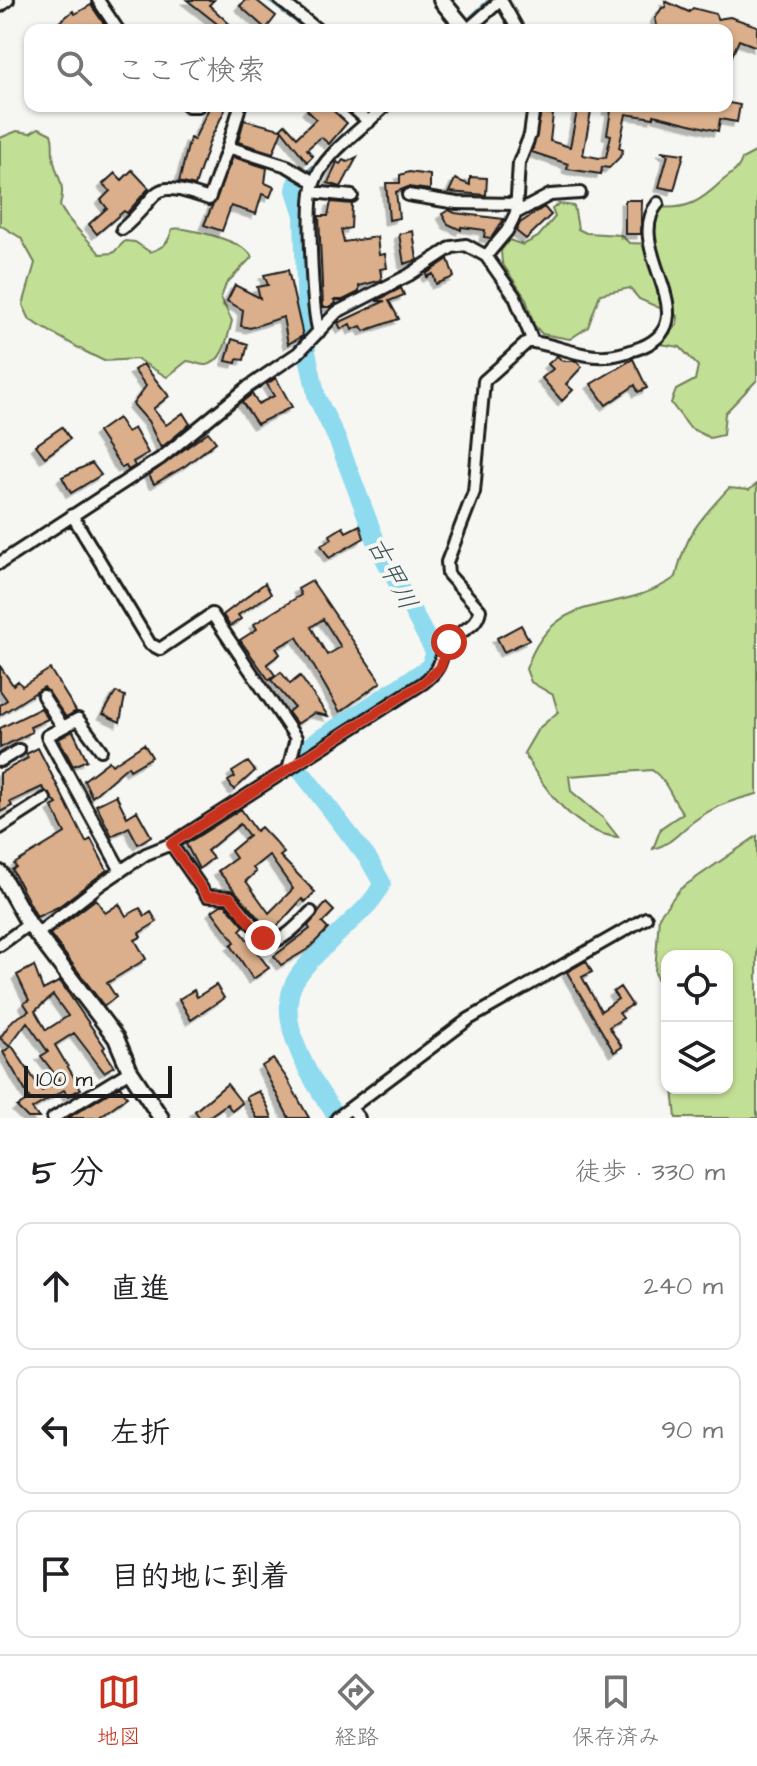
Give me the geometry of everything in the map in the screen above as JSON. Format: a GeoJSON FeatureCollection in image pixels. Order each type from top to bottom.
{"type":"FeatureCollection","features":[{"type":"Feature","properties":{"kind":"main road"},"geometry":{"type":"LineString","coordinates":[[441,0],[461,24]]}},
{"type":"Feature","properties":{"kind":"main road"},"geometry":{"type":"LineString","coordinates":[[0,875],[33,929],[116,1038],[130,1071],[161,1118]]}},
{"type":"Feature","properties":{"kind":"street"},"geometry":{"type":"LineString","coordinates":[[0,6],[8,0]]}},
{"type":"Feature","properties":{"kind":"street"},"geometry":{"type":"LineString","coordinates":[[98,0],[114,24]]}},
{"type":"Feature","properties":{"kind":"street"},"geometry":{"type":"LineString","coordinates":[[280,0],[310,24]]}},
{"type":"Feature","properties":{"kind":"street"},"geometry":{"type":"LineString","coordinates":[[473,24],[501,0],[515,24]]}},
{"type":"Feature","properties":{"kind":"street"},"geometry":{"type":"LineString","coordinates":[[122,229],[156,192],[167,187],[209,199],[238,112]]}},
{"type":"Feature","properties":{"kind":"street"},"geometry":{"type":"LineString","coordinates":[[358,112],[369,122]]}},
{"type":"Feature","properties":{"kind":"street"},"geometry":{"type":"LineString","coordinates":[[319,332],[313,304],[313,187],[328,161],[379,112]]}},
{"type":"Feature","properties":{"kind":"street"},"geometry":{"type":"LineString","coordinates":[[486,256],[507,231],[516,209],[519,163],[530,135],[533,112]]}},
{"type":"Feature","properties":{"kind":"street"},"geometry":{"type":"LineString","coordinates":[[228,147],[287,166],[313,187],[352,196]]}},
{"type":"Feature","properties":{"kind":"street"},"geometry":{"type":"LineString","coordinates":[[408,195],[516,209],[550,195],[580,193]]}},
{"type":"Feature","properties":{"kind":"street"},"geometry":{"type":"LineString","coordinates":[[531,339],[605,357],[654,342],[667,324],[670,310],[649,244],[650,220],[658,203]]}},
{"type":"Feature","properties":{"kind":"street"},"geometry":{"type":"LineString","coordinates":[[0,563],[161,458],[248,387],[298,353],[337,312],[409,275],[452,247],[466,245],[486,256],[515,297],[531,339]]}},
{"type":"Feature","properties":{"kind":"street"},"geometry":{"type":"LineString","coordinates":[[0,945],[33,929],[146,854],[171,844],[423,683],[440,668],[449,642],[479,619],[477,603],[448,574],[447,562],[474,492],[484,381],[531,339]]}},
{"type":"Feature","properties":{"kind":"street"},"geometry":{"type":"LineString","coordinates":[[72,515],[150,644],[160,649],[212,614],[296,738],[289,766]]}},
{"type":"Feature","properties":{"kind":"street"},"geometry":{"type":"LineString","coordinates":[[43,696],[62,726]]}},
{"type":"Feature","properties":{"kind":"street"},"geometry":{"type":"LineString","coordinates":[[101,750],[78,719],[47,736],[121,871]]}},
{"type":"Feature","properties":{"kind":"street"},"geometry":{"type":"LineString","coordinates":[[0,761],[19,750]]}},
{"type":"Feature","properties":{"kind":"street"},"geometry":{"type":"LineString","coordinates":[[0,828],[45,799]]}},
{"type":"Feature","properties":{"kind":"street"},"geometry":{"type":"LineString","coordinates":[[171,844],[207,896],[230,897],[269,943],[275,943],[296,928],[311,912]]}},
{"type":"Feature","properties":{"kind":"street"},"geometry":{"type":"LineString","coordinates":[[344,1113],[469,1019],[646,918]]}},
{"type":"Feature","properties":{"kind":"street"},"geometry":{"type":"LineString","coordinates":[[53,1118],[130,1071]]}},
{"type":"Feature","properties":{"kind":"street"},"geometry":{"type":"LineString","coordinates":[[344,1113],[359,1118]]}},
{"type":"Feature","properties":{"kind":"green space"},"geometry":{"type":"Polygon","coordinates":[[[39,128],[52,137],[54,161],[62,190],[60,206],[100,254],[113,253],[125,241],[135,242],[150,252],[165,244],[172,229],[202,233],[248,251],[252,257],[226,284],[221,298],[232,321],[221,354],[212,363],[204,365],[187,361],[167,377],[137,359],[104,361],[30,320],[23,305],[35,263],[21,238],[0,225],[0,138],[17,131],[30,133],[39,128]]]}},
{"type":"Feature","properties":{"kind":"green space"},"geometry":{"type":"Polygon","coordinates":[[[757,151],[757,380],[725,413],[723,435],[710,438],[690,428],[671,403],[676,390],[695,380],[698,366],[680,347],[660,344],[677,324],[678,316],[639,299],[630,288],[600,294],[588,327],[570,339],[542,334],[534,325],[526,299],[502,263],[501,251],[509,240],[523,245],[538,237],[555,217],[552,209],[559,204],[574,206],[578,229],[586,233],[621,235],[629,243],[653,244],[658,207],[677,207],[700,199],[734,172],[742,159],[757,151]]]}},
{"type":"Feature","properties":{"kind":"green space"},"geometry":{"type":"Polygon","coordinates":[[[757,484],[757,794],[709,811],[670,841],[653,849],[661,828],[683,813],[657,774],[652,770],[569,776],[571,791],[603,818],[618,837],[588,828],[562,807],[524,753],[538,729],[558,712],[553,695],[531,682],[526,669],[538,643],[553,625],[570,614],[654,590],[676,577],[689,539],[710,509],[729,488],[749,490],[757,484]]]}},
{"type":"Feature","properties":{"kind":"green space"},"geometry":{"type":"Polygon","coordinates":[[[757,836],[757,1118],[676,1118],[674,1094],[733,1094],[733,950],[661,950],[661,990],[655,972],[659,916],[680,889],[757,836]]]}},
{"type":"Feature","properties":{"kind":"building"},"geometry":{"type":"Polygon","coordinates":[[[187,0],[214,0],[209,5],[230,24],[217,24],[187,0]]]}},
{"type":"Feature","properties":{"kind":"building"},"geometry":{"type":"Polygon","coordinates":[[[245,0],[256,0],[276,16],[270,24],[260,24],[240,6],[245,0]]]}},
{"type":"Feature","properties":{"kind":"building"},"geometry":{"type":"Polygon","coordinates":[[[665,1],[689,12],[693,8],[716,14],[717,19],[730,17],[757,26],[757,47],[739,40],[733,54],[733,24],[656,24],[655,18],[666,7],[665,1]]]}},
{"type":"Feature","properties":{"kind":"building"},"geometry":{"type":"Polygon","coordinates":[[[91,5],[104,24],[57,24],[73,11],[75,14],[91,5]]]}},
{"type":"Feature","properties":{"kind":"building"},"geometry":{"type":"Polygon","coordinates":[[[733,104],[740,105],[737,122],[720,119],[718,131],[654,115],[654,118],[626,114],[619,148],[623,150],[609,168],[602,167],[601,174],[567,169],[568,164],[532,152],[541,113],[553,114],[550,141],[570,147],[577,112],[591,112],[583,155],[606,157],[611,135],[607,134],[611,112],[733,112],[733,104]]]}},
{"type":"Feature","properties":{"kind":"building"},"geometry":{"type":"Polygon","coordinates":[[[207,112],[224,112],[210,140],[195,186],[179,182],[190,138],[194,140],[207,112]]]}},
{"type":"Feature","properties":{"kind":"building"},"geometry":{"type":"Polygon","coordinates":[[[309,112],[335,112],[347,123],[329,144],[321,137],[307,149],[313,156],[307,162],[282,130],[273,153],[238,142],[244,120],[280,129],[285,124],[297,137],[316,119],[309,112]]]}},
{"type":"Feature","properties":{"kind":"building"},"geometry":{"type":"Polygon","coordinates":[[[661,151],[684,154],[674,190],[659,187],[668,155],[661,151]]]}},
{"type":"Feature","properties":{"kind":"building"},"geometry":{"type":"Polygon","coordinates":[[[233,157],[267,168],[265,183],[274,187],[270,197],[262,194],[256,214],[231,206],[222,231],[204,225],[233,157]]]}},
{"type":"Feature","properties":{"kind":"building"},"geometry":{"type":"Polygon","coordinates":[[[357,157],[341,187],[328,183],[337,162],[340,164],[343,160],[347,162],[357,157]]]}},
{"type":"Feature","properties":{"kind":"building"},"geometry":{"type":"Polygon","coordinates":[[[132,170],[149,188],[127,213],[124,211],[97,234],[89,224],[107,208],[101,200],[110,191],[103,184],[115,173],[122,180],[132,170]]]}},
{"type":"Feature","properties":{"kind":"building"},"geometry":{"type":"Polygon","coordinates":[[[409,172],[430,175],[430,190],[408,187],[396,192],[399,218],[389,220],[386,183],[400,183],[400,175],[409,172]]]}},
{"type":"Feature","properties":{"kind":"building"},"geometry":{"type":"Polygon","coordinates":[[[470,177],[487,178],[486,195],[449,192],[455,179],[470,185],[470,177]]]}},
{"type":"Feature","properties":{"kind":"building"},"geometry":{"type":"Polygon","coordinates":[[[625,200],[642,200],[641,234],[625,234],[625,200]]]}},
{"type":"Feature","properties":{"kind":"building"},"geometry":{"type":"Polygon","coordinates":[[[331,202],[352,204],[351,228],[341,230],[344,242],[377,237],[379,255],[385,254],[387,268],[380,269],[382,280],[359,286],[359,292],[343,300],[334,300],[336,303],[331,307],[323,307],[319,216],[328,216],[331,202]]]}},
{"type":"Feature","properties":{"kind":"building"},"geometry":{"type":"Polygon","coordinates":[[[544,207],[551,215],[526,239],[516,231],[520,223],[544,207]]]}},
{"type":"Feature","properties":{"kind":"building"},"geometry":{"type":"Polygon","coordinates":[[[449,210],[504,219],[491,238],[484,237],[485,230],[461,227],[461,230],[448,224],[442,214],[449,210]]]}},
{"type":"Feature","properties":{"kind":"building"},"geometry":{"type":"Polygon","coordinates":[[[413,231],[417,260],[404,264],[399,234],[413,231]]]}},
{"type":"Feature","properties":{"kind":"building"},"geometry":{"type":"Polygon","coordinates":[[[448,259],[454,277],[436,284],[433,274],[427,277],[426,274],[448,259]]]}},
{"type":"Feature","properties":{"kind":"building"},"geometry":{"type":"Polygon","coordinates":[[[288,270],[303,336],[288,344],[283,317],[250,328],[241,326],[243,310],[227,301],[235,285],[260,298],[257,287],[268,285],[264,275],[288,270]]]}},
{"type":"Feature","properties":{"kind":"building"},"geometry":{"type":"Polygon","coordinates":[[[401,288],[404,295],[389,301],[399,319],[364,331],[361,326],[352,330],[350,324],[341,329],[338,323],[385,301],[376,301],[401,288]]]}},
{"type":"Feature","properties":{"kind":"building"},"geometry":{"type":"Polygon","coordinates":[[[232,339],[248,344],[244,360],[237,359],[236,363],[226,361],[232,339]]]}},
{"type":"Feature","properties":{"kind":"building"},"geometry":{"type":"Polygon","coordinates":[[[557,356],[563,361],[576,361],[582,367],[566,384],[573,390],[562,401],[542,378],[553,369],[548,364],[557,356]]]}},
{"type":"Feature","properties":{"kind":"building"},"geometry":{"type":"Polygon","coordinates":[[[633,359],[647,388],[638,392],[635,385],[606,405],[591,384],[633,359]]]}},
{"type":"Feature","properties":{"kind":"building"},"geometry":{"type":"Polygon","coordinates":[[[143,364],[169,396],[153,409],[166,425],[183,413],[190,424],[161,448],[148,421],[133,404],[146,386],[134,370],[143,364]]]}},
{"type":"Feature","properties":{"kind":"building"},"geometry":{"type":"Polygon","coordinates":[[[276,378],[292,407],[257,424],[242,402],[252,394],[258,404],[274,396],[267,384],[276,378]]]}},
{"type":"Feature","properties":{"kind":"building"},"geometry":{"type":"Polygon","coordinates":[[[118,418],[127,432],[134,428],[148,453],[133,462],[135,466],[128,470],[126,466],[122,468],[98,432],[118,418]]]}},
{"type":"Feature","properties":{"kind":"building"},"geometry":{"type":"Polygon","coordinates":[[[62,427],[70,439],[45,457],[36,445],[62,427]]]}},
{"type":"Feature","properties":{"kind":"building"},"geometry":{"type":"Polygon","coordinates":[[[208,432],[216,442],[185,466],[154,484],[149,475],[208,432]]]}},
{"type":"Feature","properties":{"kind":"building"},"geometry":{"type":"Polygon","coordinates":[[[92,463],[101,475],[71,493],[62,477],[92,463]]]}},
{"type":"Feature","properties":{"kind":"building"},"geometry":{"type":"Polygon","coordinates":[[[360,525],[364,538],[329,558],[321,545],[332,539],[330,535],[343,527],[346,532],[360,525]]]}},
{"type":"Feature","properties":{"kind":"building"},"geometry":{"type":"Polygon","coordinates":[[[312,581],[381,682],[340,712],[297,637],[276,648],[280,654],[267,664],[275,675],[269,680],[240,640],[257,629],[254,624],[301,595],[298,589],[312,581]],[[323,619],[311,627],[327,655],[341,647],[323,619]]]}},
{"type":"Feature","properties":{"kind":"building"},"geometry":{"type":"Polygon","coordinates":[[[265,583],[271,594],[238,615],[241,619],[230,626],[223,615],[265,583]]]}},
{"type":"Feature","properties":{"kind":"building"},"geometry":{"type":"Polygon","coordinates":[[[521,625],[529,640],[504,652],[497,638],[521,625]]]}},
{"type":"Feature","properties":{"kind":"building"},"geometry":{"type":"Polygon","coordinates":[[[0,666],[13,685],[18,681],[22,686],[50,669],[76,711],[66,717],[44,687],[0,715],[0,705],[7,700],[0,690],[0,666]]]}},
{"type":"Feature","properties":{"kind":"building"},"geometry":{"type":"Polygon","coordinates":[[[281,672],[290,684],[300,676],[328,716],[314,713],[297,724],[288,712],[294,707],[271,680],[281,672]]]}},
{"type":"Feature","properties":{"kind":"building"},"geometry":{"type":"Polygon","coordinates":[[[116,692],[125,696],[120,722],[103,714],[116,692]]]}},
{"type":"Feature","properties":{"kind":"building"},"geometry":{"type":"Polygon","coordinates":[[[41,708],[48,719],[30,727],[32,732],[0,748],[0,728],[41,708]]]}},
{"type":"Feature","properties":{"kind":"building"},"geometry":{"type":"Polygon","coordinates":[[[73,731],[87,760],[73,766],[59,739],[73,731]]]}},
{"type":"Feature","properties":{"kind":"building"},"geometry":{"type":"Polygon","coordinates":[[[144,744],[152,757],[130,770],[128,766],[92,797],[84,780],[109,761],[112,765],[144,744]]]}},
{"type":"Feature","properties":{"kind":"building"},"geometry":{"type":"Polygon","coordinates":[[[38,748],[86,842],[91,839],[107,870],[58,907],[37,917],[12,870],[16,867],[14,864],[65,833],[52,807],[57,804],[42,787],[10,802],[12,806],[0,812],[0,773],[28,758],[26,754],[38,748]]]}},
{"type":"Feature","properties":{"kind":"building"},"geometry":{"type":"Polygon","coordinates":[[[248,762],[255,771],[234,790],[228,781],[235,777],[232,772],[248,762]]]}},
{"type":"Feature","properties":{"kind":"building"},"geometry":{"type":"Polygon","coordinates":[[[116,795],[127,817],[137,811],[151,836],[138,844],[129,827],[112,836],[96,805],[116,795]]]}},
{"type":"Feature","properties":{"kind":"building"},"geometry":{"type":"Polygon","coordinates":[[[241,809],[256,831],[261,827],[276,843],[284,853],[280,856],[315,892],[305,902],[302,899],[271,933],[218,871],[236,858],[231,851],[249,836],[240,824],[207,851],[213,858],[199,869],[186,844],[241,809]],[[269,855],[253,868],[256,872],[246,881],[269,913],[293,889],[269,855]]]}},
{"type":"Feature","properties":{"kind":"building"},"geometry":{"type":"Polygon","coordinates":[[[96,899],[105,913],[119,904],[126,916],[140,908],[145,916],[151,912],[157,922],[139,933],[141,937],[135,940],[146,959],[107,983],[116,997],[104,1006],[50,934],[96,899]]]}},
{"type":"Feature","properties":{"kind":"building"},"geometry":{"type":"Polygon","coordinates":[[[326,903],[334,911],[322,923],[328,929],[308,949],[281,965],[274,956],[310,929],[308,926],[326,903]]]}},
{"type":"Feature","properties":{"kind":"building"},"geometry":{"type":"Polygon","coordinates":[[[226,905],[244,926],[240,930],[269,968],[253,979],[231,945],[235,942],[212,911],[226,905]]]}},
{"type":"Feature","properties":{"kind":"building"},"geometry":{"type":"Polygon","coordinates":[[[586,961],[592,972],[582,977],[601,1011],[618,999],[613,992],[620,987],[632,1005],[619,1013],[623,1018],[609,1027],[622,1047],[614,1052],[567,972],[586,961]]]}},
{"type":"Feature","properties":{"kind":"building"},"geometry":{"type":"Polygon","coordinates":[[[34,966],[43,990],[60,981],[105,1047],[103,1049],[114,1066],[104,1072],[74,1033],[55,1045],[81,1089],[68,1096],[64,1090],[32,1109],[39,1118],[28,1118],[17,1107],[30,1099],[3,1052],[12,1046],[42,1091],[60,1081],[41,1056],[48,1052],[27,1022],[9,1046],[0,1038],[13,1020],[29,1011],[24,1003],[29,1000],[17,975],[34,966]],[[53,995],[35,1011],[46,1030],[68,1016],[53,995]]]}},
{"type":"Feature","properties":{"kind":"building"},"geometry":{"type":"Polygon","coordinates":[[[216,985],[224,998],[191,1020],[179,999],[194,990],[197,997],[216,985]]]}},
{"type":"Feature","properties":{"kind":"building"},"geometry":{"type":"Polygon","coordinates":[[[273,1059],[309,1118],[289,1118],[262,1066],[273,1059]]]}},
{"type":"Feature","properties":{"kind":"building"},"geometry":{"type":"Polygon","coordinates":[[[227,1084],[242,1103],[232,1111],[227,1104],[207,1118],[200,1118],[195,1111],[227,1084]]]}},
{"type":"Feature","properties":{"kind":"building"},"geometry":{"type":"Polygon","coordinates":[[[120,1086],[127,1097],[98,1118],[68,1118],[120,1086]]]}},
{"type":"Feature","properties":{"kind":"building"},"geometry":{"type":"Polygon","coordinates":[[[259,1091],[272,1118],[257,1118],[246,1097],[259,1091]]]}},
{"type":"Feature","properties":{"kind":"waterway"},"geometry":{"type":"LineString","coordinates":[[268,0],[299,24]]}},
{"type":"Feature","properties":{"kind":"waterway"},"geometry":{"type":"LineString","coordinates":[[465,22],[489,0]]}},
{"type":"Feature","properties":{"kind":"waterway"},"geometry":{"type":"LineString","coordinates":[[306,173],[361,120]]}},
{"type":"Feature","properties":{"kind":"waterway","name":"古甲川"},"geometry":{"type":"LineString","coordinates":[[297,180],[295,190],[303,215],[307,352],[317,398],[338,441],[379,549],[435,653],[429,667],[301,751],[297,766],[369,860],[382,883],[375,897],[305,967],[295,981],[290,997],[289,1015],[299,1052],[338,1118]]}},
{"type":"Feature","properties":{"kind":"route"},"geometry":{"type":"LineString","coordinates":[[263,938],[230,897],[207,896],[200,889],[171,844],[293,763],[423,683],[440,668],[449,642]]}}]}
